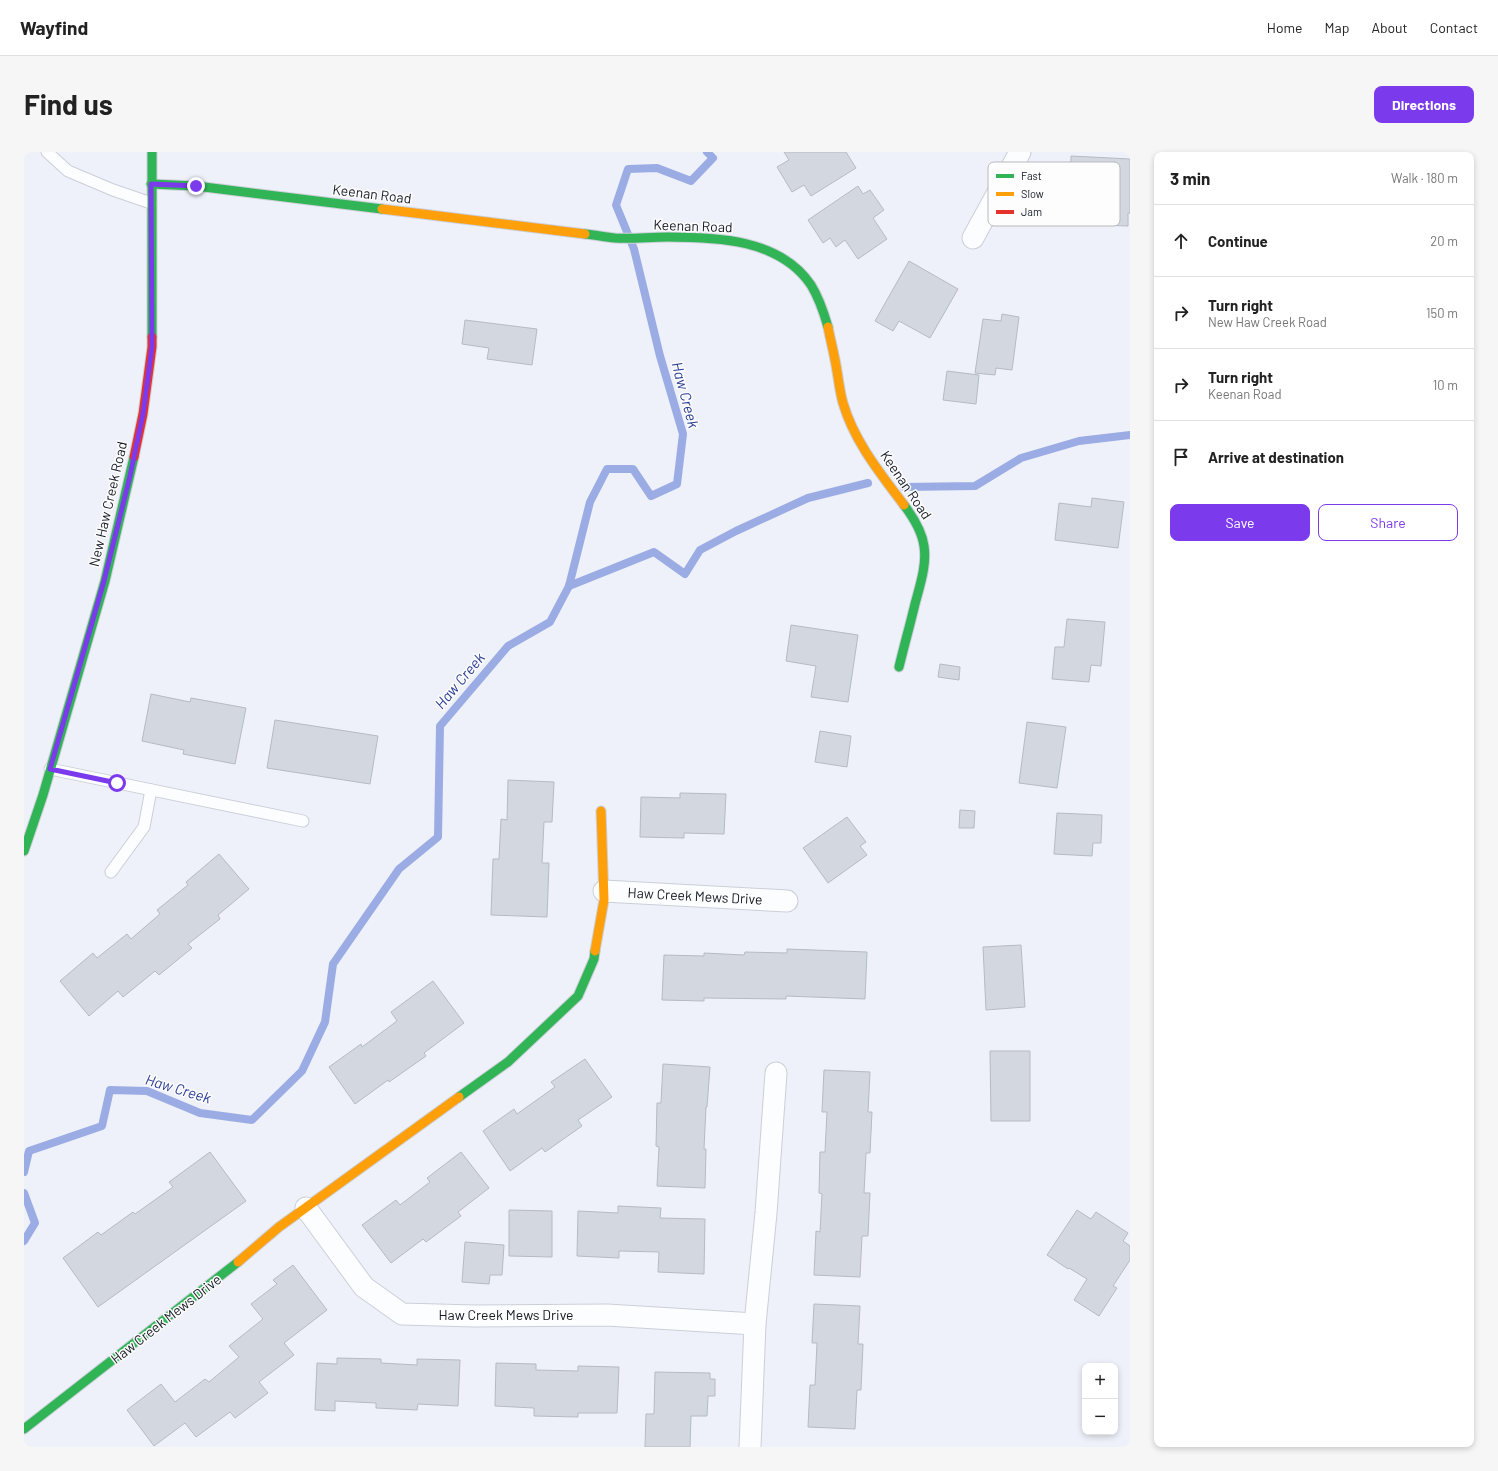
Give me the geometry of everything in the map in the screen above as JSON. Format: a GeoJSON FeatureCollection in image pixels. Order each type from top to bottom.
{"type":"FeatureCollection","features":[{"type":"Feature","properties":{"kind":"street","name":"New Haw Creek Road"},"geometry":{"type":"LineString","coordinates":[[24,851],[50,769],[104,581],[130,476],[143,414],[152,347],[152,152]]}},
{"type":"Feature","properties":{"kind":"street"},"geometry":{"type":"LineString","coordinates":[[1015,162],[1020,152]]}},
{"type":"Feature","properties":{"kind":"street","name":"Keenan Road"},"geometry":{"type":"LineString","coordinates":[[151,184],[196,186],[616,238],[682,237],[716,239],[747,243],[785,259],[797,269],[810,284],[819,301],[828,328],[844,408],[863,446],[881,475],[911,513],[920,530],[924,545],[925,558],[923,574],[899,666]]}},
{"type":"Feature","properties":{"kind":"street"},"geometry":{"type":"LineString","coordinates":[[973,238],[988,211]]}},
{"type":"Feature","properties":{"kind":"street","name":"Haw Creek Mews Drive"},"geometry":{"type":"LineString","coordinates":[[24,1430],[117,1359],[225,1273],[279,1227],[508,1062],[578,996],[594,959],[604,900],[601,812]]}},
{"type":"Feature","properties":{"kind":"street","name":"Haw Creek Mews Drive"},"geometry":{"type":"LineString","coordinates":[[604,891],[787,901]]}},
{"type":"Feature","properties":{"kind":"street"},"geometry":{"type":"LineString","coordinates":[[750,1447],[755,1324],[766,1213],[776,1073]]}},
{"type":"Feature","properties":{"kind":"street","name":"Haw Creek Mews Drive"},"geometry":{"type":"LineString","coordinates":[[306,1208],[364,1287],[402,1314],[474,1316],[607,1316],[755,1324]]}},
{"type":"Feature","properties":{"kind":"lane"},"geometry":{"type":"LineString","coordinates":[[47,152],[68,171],[113,190],[151,203]]}},
{"type":"Feature","properties":{"kind":"lane"},"geometry":{"type":"LineString","coordinates":[[50,769],[302,822]]}},
{"type":"Feature","properties":{"kind":"lane"},"geometry":{"type":"LineString","coordinates":[[111,872],[144,827],[151,790]]}},
{"type":"Feature","properties":{"kind":"building"},"geometry":{"type":"Polygon","coordinates":[[[784,152],[846,152],[856,168],[811,196],[804,185],[792,192],[777,167],[789,160],[784,152]]]}},
{"type":"Feature","properties":{"kind":"building"},"geometry":{"type":"Polygon","coordinates":[[[1071,156],[1130,159],[1130,213],[1128,213],[1128,226],[1120,226],[1120,162],[1071,162],[1071,156]]]}},
{"type":"Feature","properties":{"kind":"building"},"geometry":{"type":"Polygon","coordinates":[[[858,186],[863,194],[870,190],[884,210],[873,218],[887,239],[858,259],[845,240],[836,247],[830,238],[823,243],[808,220],[858,186]]]}},
{"type":"Feature","properties":{"kind":"building"},"geometry":{"type":"Polygon","coordinates":[[[909,261],[958,289],[930,338],[899,321],[893,331],[875,321],[909,261]]]}},
{"type":"Feature","properties":{"kind":"building"},"geometry":{"type":"Polygon","coordinates":[[[1002,314],[1019,317],[1012,370],[996,368],[995,375],[975,373],[983,319],[1001,321],[1002,314]]]}},
{"type":"Feature","properties":{"kind":"building"},"geometry":{"type":"Polygon","coordinates":[[[465,320],[537,329],[532,365],[487,359],[489,348],[462,344],[465,320]]]}},
{"type":"Feature","properties":{"kind":"building"},"geometry":{"type":"Polygon","coordinates":[[[947,371],[979,375],[976,404],[943,400],[947,371]]]}},
{"type":"Feature","properties":{"kind":"building"},"geometry":{"type":"Polygon","coordinates":[[[1092,498],[1124,502],[1118,548],[1055,540],[1059,503],[1091,507],[1092,498]]]}},
{"type":"Feature","properties":{"kind":"building"},"geometry":{"type":"Polygon","coordinates":[[[1067,619],[1105,622],[1101,666],[1091,665],[1089,682],[1052,679],[1055,647],[1064,647],[1067,619]]]}},
{"type":"Feature","properties":{"kind":"building"},"geometry":{"type":"Polygon","coordinates":[[[791,625],[858,635],[848,702],[811,697],[816,666],[786,661],[791,625]]]}},
{"type":"Feature","properties":{"kind":"building"},"geometry":{"type":"Polygon","coordinates":[[[940,664],[960,667],[959,680],[938,677],[940,664]]]}},
{"type":"Feature","properties":{"kind":"building"},"geometry":{"type":"Polygon","coordinates":[[[151,694],[190,702],[191,698],[246,708],[235,764],[183,754],[184,750],[142,741],[151,694]]]}},
{"type":"Feature","properties":{"kind":"building"},"geometry":{"type":"Polygon","coordinates":[[[275,720],[378,736],[370,784],[267,768],[275,720]]]}},
{"type":"Feature","properties":{"kind":"building"},"geometry":{"type":"Polygon","coordinates":[[[1027,722],[1066,727],[1057,788],[1019,783],[1027,722]]]}},
{"type":"Feature","properties":{"kind":"building"},"geometry":{"type":"Polygon","coordinates":[[[820,731],[851,736],[847,767],[815,762],[820,731]]]}},
{"type":"Feature","properties":{"kind":"building"},"geometry":{"type":"Polygon","coordinates":[[[508,780],[554,782],[552,822],[544,822],[542,863],[549,863],[547,917],[491,915],[493,859],[499,859],[501,819],[507,820],[508,780]]]}},
{"type":"Feature","properties":{"kind":"building"},"geometry":{"type":"Polygon","coordinates":[[[680,793],[726,794],[724,834],[684,833],[684,838],[640,837],[641,797],[680,798],[680,793]]]}},
{"type":"Feature","properties":{"kind":"building"},"geometry":{"type":"Polygon","coordinates":[[[960,810],[975,811],[974,828],[959,828],[960,810]]]}},
{"type":"Feature","properties":{"kind":"building"},"geometry":{"type":"Polygon","coordinates":[[[1057,813],[1102,815],[1101,843],[1093,843],[1092,856],[1054,854],[1057,813]]]}},
{"type":"Feature","properties":{"kind":"building"},"geometry":{"type":"Polygon","coordinates":[[[847,817],[866,842],[860,846],[867,855],[828,883],[803,848],[847,817]]]}},
{"type":"Feature","properties":{"kind":"building"},"geometry":{"type":"Polygon","coordinates":[[[219,854],[249,889],[218,915],[220,919],[188,944],[192,948],[159,975],[155,971],[123,997],[118,991],[89,1016],[60,981],[93,953],[97,958],[127,934],[131,939],[160,914],[157,910],[188,885],[186,882],[219,854]]]}},
{"type":"Feature","properties":{"kind":"building"},"geometry":{"type":"Polygon","coordinates":[[[1021,945],[1025,1007],[986,1010],[983,947],[1021,945]]]}},
{"type":"Feature","properties":{"kind":"building"},"geometry":{"type":"Polygon","coordinates":[[[787,949],[867,952],[865,999],[786,996],[786,999],[704,998],[704,1001],[662,1000],[664,955],[704,956],[704,953],[744,955],[745,952],[787,953],[787,949]]]}},
{"type":"Feature","properties":{"kind":"building"},"geometry":{"type":"Polygon","coordinates":[[[433,981],[464,1023],[424,1053],[426,1056],[389,1082],[388,1080],[355,1104],[329,1067],[361,1044],[362,1047],[397,1021],[391,1012],[433,981]]]}},
{"type":"Feature","properties":{"kind":"building"},"geometry":{"type":"Polygon","coordinates":[[[990,1051],[1030,1051],[1030,1121],[991,1121],[990,1051]]]}},
{"type":"Feature","properties":{"kind":"building"},"geometry":{"type":"Polygon","coordinates":[[[585,1059],[612,1097],[578,1120],[582,1126],[545,1152],[542,1148],[510,1171],[483,1131],[514,1109],[517,1114],[555,1087],[551,1082],[585,1059]]]}},
{"type":"Feature","properties":{"kind":"building"},"geometry":{"type":"Polygon","coordinates":[[[663,1064],[710,1067],[704,1149],[706,1149],[705,1188],[657,1186],[659,1147],[656,1146],[657,1103],[661,1103],[663,1064]]]}},
{"type":"Feature","properties":{"kind":"building"},"geometry":{"type":"Polygon","coordinates":[[[824,1070],[870,1072],[868,1112],[872,1112],[870,1153],[866,1153],[864,1193],[870,1193],[868,1236],[862,1236],[860,1277],[814,1275],[816,1231],[820,1232],[822,1194],[819,1193],[820,1152],[825,1152],[827,1112],[822,1112],[824,1070]]]}},
{"type":"Feature","properties":{"kind":"building"},"geometry":{"type":"Polygon","coordinates":[[[210,1152],[246,1201],[98,1307],[63,1258],[98,1232],[101,1235],[133,1212],[135,1214],[173,1187],[169,1182],[210,1152]]]}},
{"type":"Feature","properties":{"kind":"building"},"geometry":{"type":"Polygon","coordinates":[[[461,1152],[489,1188],[458,1212],[461,1216],[426,1242],[423,1239],[391,1263],[362,1225],[396,1200],[400,1205],[430,1182],[427,1178],[461,1152]]]}},
{"type":"Feature","properties":{"kind":"building"},"geometry":{"type":"Polygon","coordinates":[[[618,1206],[661,1208],[660,1218],[705,1219],[704,1274],[658,1272],[659,1252],[619,1251],[619,1258],[577,1256],[578,1211],[618,1213],[618,1206]]]}},
{"type":"Feature","properties":{"kind":"building"},"geometry":{"type":"Polygon","coordinates":[[[509,1210],[552,1211],[552,1257],[509,1256],[509,1210]]]}},
{"type":"Feature","properties":{"kind":"building"},"geometry":{"type":"Polygon","coordinates":[[[1077,1210],[1091,1219],[1096,1212],[1128,1233],[1123,1241],[1130,1246],[1130,1260],[1113,1286],[1117,1288],[1099,1316],[1074,1300],[1087,1279],[1069,1268],[1068,1269],[1047,1255],[1077,1210]]]}},
{"type":"Feature","properties":{"kind":"building"},"geometry":{"type":"Polygon","coordinates":[[[465,1242],[504,1245],[502,1275],[490,1275],[489,1284],[462,1282],[465,1242]]]}},
{"type":"Feature","properties":{"kind":"building"},"geometry":{"type":"Polygon","coordinates":[[[293,1265],[327,1310],[284,1343],[294,1355],[259,1382],[268,1393],[235,1418],[230,1412],[196,1437],[185,1423],[154,1446],[127,1410],[161,1384],[175,1402],[205,1379],[209,1382],[239,1357],[229,1346],[263,1319],[251,1304],[277,1284],[273,1280],[293,1265]]]}},
{"type":"Feature","properties":{"kind":"building"},"geometry":{"type":"Polygon","coordinates":[[[814,1304],[860,1306],[858,1344],[863,1344],[861,1390],[857,1390],[855,1429],[808,1427],[810,1385],[815,1385],[817,1343],[812,1343],[814,1304]]]}},
{"type":"Feature","properties":{"kind":"building"},"geometry":{"type":"Polygon","coordinates":[[[337,1358],[381,1359],[381,1363],[417,1365],[417,1359],[460,1360],[458,1406],[418,1404],[417,1410],[376,1408],[376,1403],[335,1401],[335,1411],[315,1410],[317,1363],[337,1364],[337,1358]]]}},
{"type":"Feature","properties":{"kind":"building"},"geometry":{"type":"Polygon","coordinates":[[[496,1363],[536,1364],[536,1370],[578,1371],[578,1366],[619,1367],[617,1413],[578,1413],[578,1417],[534,1416],[534,1408],[495,1406],[496,1363]]]}},
{"type":"Feature","properties":{"kind":"building"},"geometry":{"type":"Polygon","coordinates":[[[655,1372],[710,1373],[710,1379],[715,1379],[715,1396],[708,1396],[707,1416],[691,1416],[690,1447],[645,1447],[646,1414],[654,1414],[655,1372]]]}},
{"type":"Feature","properties":{"kind":"waterway","name":"Haw Creek"},"geometry":{"type":"LineString","coordinates":[[24,1172],[29,1151],[102,1126],[110,1090],[147,1091],[200,1113],[252,1120],[302,1071],[325,1022],[333,964],[399,869],[438,837],[440,726],[508,646],[550,622],[569,586],[590,502],[607,469],[633,469],[651,496],[677,484],[683,434],[660,356],[634,249],[616,205],[628,169],[657,168],[691,181],[713,158],[707,152]]}},
{"type":"Feature","properties":{"kind":"waterway"},"geometry":{"type":"LineString","coordinates":[[904,487],[975,486],[1021,458],[1079,441],[1130,435]]}},
{"type":"Feature","properties":{"kind":"waterway"},"geometry":{"type":"LineString","coordinates":[[569,586],[654,552],[685,574],[700,550],[736,531],[808,498],[868,483]]}},
{"type":"Feature","properties":{"kind":"waterway","name":"Haw Creek"},"geometry":{"type":"LineString","coordinates":[[24,1193],[35,1223],[24,1241]]}},
{"type":"Feature","properties":{"kind":"traffic: fast"},"geometry":{"type":"LineString","coordinates":[[152,152],[152,337]]}},
{"type":"Feature","properties":{"kind":"traffic: fast"},"geometry":{"type":"LineString","coordinates":[[151,184],[196,186],[382,209]]}},
{"type":"Feature","properties":{"kind":"traffic: fast"},"geometry":{"type":"LineString","coordinates":[[585,234],[611,238],[706,238],[746,244],[765,250],[782,258],[798,270],[811,285],[821,306],[828,327]]}},
{"type":"Feature","properties":{"kind":"traffic: fast"},"geometry":{"type":"LineString","coordinates":[[24,851],[43,795],[105,581],[134,457]]}},
{"type":"Feature","properties":{"kind":"traffic: fast"},"geometry":{"type":"LineString","coordinates":[[899,667],[921,582],[925,560],[924,546],[921,535],[914,519],[904,505]]}},
{"type":"Feature","properties":{"kind":"traffic: fast"},"geometry":{"type":"LineString","coordinates":[[459,1097],[508,1062],[578,996],[594,959],[595,951]]}},
{"type":"Feature","properties":{"kind":"traffic: fast"},"geometry":{"type":"LineString","coordinates":[[24,1429],[238,1262]]}},
{"type":"Feature","properties":{"kind":"traffic: slow"},"geometry":{"type":"LineString","coordinates":[[382,209],[585,234]]}},
{"type":"Feature","properties":{"kind":"traffic: slow"},"geometry":{"type":"LineString","coordinates":[[828,327],[843,403],[848,417],[861,444],[904,505]]}},
{"type":"Feature","properties":{"kind":"traffic: slow"},"geometry":{"type":"LineString","coordinates":[[595,951],[604,900],[601,811]]}},
{"type":"Feature","properties":{"kind":"traffic: slow"},"geometry":{"type":"LineString","coordinates":[[238,1262],[279,1227],[459,1097]]}},
{"type":"Feature","properties":{"kind":"traffic: jam"},"geometry":{"type":"LineString","coordinates":[[134,457],[143,414],[152,337]]}},
{"type":"Feature","properties":{"kind":"route"},"geometry":{"type":"LineString","coordinates":[[117,783],[50,769],[104,581],[130,476],[143,414],[152,347],[151,184],[196,186]]}}]}
